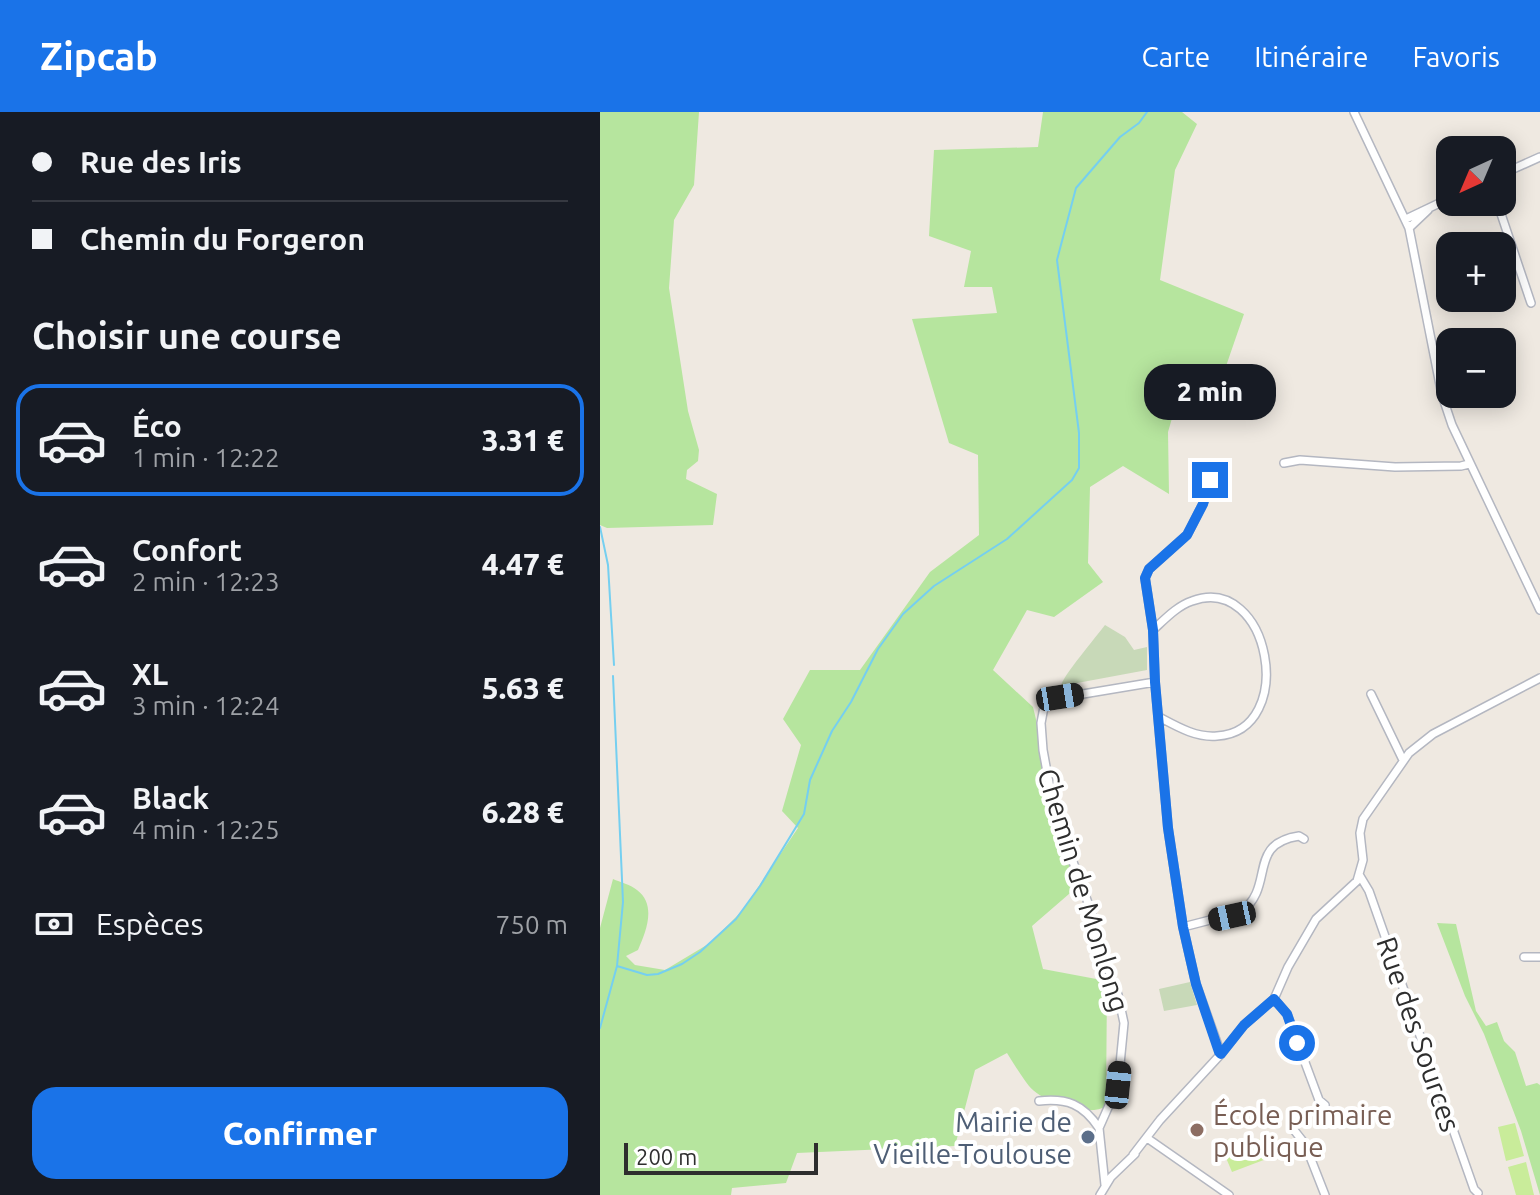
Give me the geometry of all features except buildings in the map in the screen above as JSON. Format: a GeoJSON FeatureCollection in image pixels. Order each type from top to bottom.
{"type":"FeatureCollection","features":[{"type":"Feature","properties":{"kind":"street"},"geometry":{"type":"LineString","coordinates":[[1354,112],[1409,228],[1442,395],[1452,425],[1539,610]]}},
{"type":"Feature","properties":{"kind":"street"},"geometry":{"type":"LineString","coordinates":[[1516,168],[1540,157]]}},
{"type":"Feature","properties":{"kind":"street"},"geometry":{"type":"LineString","coordinates":[[1406,219],[1436,206]]}},
{"type":"Feature","properties":{"kind":"street"},"geometry":{"type":"LineString","coordinates":[[1409,228],[1428,210]]}},
{"type":"Feature","properties":{"kind":"street"},"geometry":{"type":"LineString","coordinates":[[1502,216],[1531,303]]}},
{"type":"Feature","properties":{"kind":"street"},"geometry":{"type":"LineString","coordinates":[[1284,463],[1300,460],[1395,467],[1469,464]]}},
{"type":"Feature","properties":{"kind":"street"},"geometry":{"type":"LineString","coordinates":[[1217,470],[1187,535],[1145,573],[1153,630],[1170,844],[1183,927],[1196,984],[1221,1054]]}},
{"type":"Feature","properties":{"kind":"street"},"geometry":{"type":"LineString","coordinates":[[1153,630],[1195,599],[1228,601],[1245,614],[1256,630],[1264,649],[1266,670],[1262,701],[1252,719],[1238,731],[1213,737],[1192,732],[1159,717]]}},
{"type":"Feature","properties":{"kind":"street"},"geometry":{"type":"LineString","coordinates":[[1513,691],[1540,672]]}},
{"type":"Feature","properties":{"kind":"street"},"geometry":{"type":"LineString","coordinates":[[1100,1195],[1105,1185],[1149,1139],[1165,1114],[1244,1025],[1275,1000],[1288,967],[1316,919],[1360,876],[1363,819],[1403,760],[1433,734],[1540,678]]}},
{"type":"Feature","properties":{"kind":"street","name":"Chemin de Monlong"},"geometry":{"type":"LineString","coordinates":[[1105,1185],[1099,1128],[1118,1085],[1124,1023],[1091,911],[1054,810],[1043,750],[1042,713],[1048,701],[1053,699],[1155,682]]}},
{"type":"Feature","properties":{"kind":"street"},"geometry":{"type":"LineString","coordinates":[[1371,694],[1403,760]]}},
{"type":"Feature","properties":{"kind":"street"},"geometry":{"type":"LineString","coordinates":[[1183,927],[1241,912],[1259,890],[1264,861],[1272,846],[1293,837],[1304,839]]}},
{"type":"Feature","properties":{"kind":"street","name":"Rue des Sources"},"geometry":{"type":"LineString","coordinates":[[1360,876],[1369,891],[1474,1189],[1478,1193]]}},
{"type":"Feature","properties":{"kind":"street"},"geometry":{"type":"LineString","coordinates":[[1524,957],[1540,957]]}},
{"type":"Feature","properties":{"kind":"street"},"geometry":{"type":"LineString","coordinates":[[1275,1000],[1287,1014],[1319,1100],[1325,1105]]}},
{"type":"Feature","properties":{"kind":"street"},"geometry":{"type":"LineString","coordinates":[[1039,1101],[1058,1099],[1080,1107],[1099,1128]]}},
{"type":"Feature","properties":{"kind":"street"},"geometry":{"type":"LineString","coordinates":[[1294,1130],[1305,1144],[1325,1195]]}},
{"type":"Feature","properties":{"kind":"street"},"geometry":{"type":"LineString","coordinates":[[1149,1139],[1229,1195]]}},
{"type":"Feature","properties":{"kind":"green space"},"geometry":{"type":"Polygon","coordinates":[[[600,112],[699,112],[694,185],[674,220],[669,288],[688,411],[699,450],[698,461],[687,470],[686,479],[717,494],[713,525],[607,528],[600,525],[600,112]]]}},
{"type":"Feature","properties":{"kind":"green space"},"geometry":{"type":"Polygon","coordinates":[[[1043,112],[1182,112],[1197,124],[1175,170],[1160,280],[1244,314],[1215,398],[1179,394],[1168,432],[1169,494],[1123,466],[1090,487],[1088,563],[1103,582],[1054,617],[1027,610],[993,670],[1033,707],[1058,811],[1084,881],[1032,926],[1043,969],[1107,981],[1106,1106],[1078,1109],[1044,1098],[1029,1086],[1007,1053],[975,1070],[955,1146],[797,1153],[786,1183],[732,1188],[731,1195],[600,1195],[600,928],[613,879],[635,888],[647,903],[648,919],[641,943],[638,950],[626,956],[635,965],[665,970],[710,943],[742,911],[798,828],[782,811],[801,745],[783,719],[810,670],[860,670],[930,572],[979,535],[978,455],[949,443],[912,319],[997,313],[992,287],[964,287],[971,251],[929,236],[934,150],[1038,147],[1043,112]]]}},
{"type":"Feature","properties":{"kind":"green space"},"geometry":{"type":"Polygon","coordinates":[[[1105,625],[1125,637],[1134,650],[1147,647],[1147,670],[1061,686],[1073,666],[1105,625]]]}},
{"type":"Feature","properties":{"kind":"green space"},"geometry":{"type":"Polygon","coordinates":[[[1437,923],[1456,924],[1476,1011],[1486,1026],[1497,1022],[1504,1041],[1515,1052],[1526,1086],[1540,1085],[1540,1195],[1521,1131],[1437,923]]]}},
{"type":"Feature","properties":{"kind":"green space"},"geometry":{"type":"Polygon","coordinates":[[[1190,982],[1197,1005],[1164,1011],[1159,989],[1190,982]]]}},
{"type":"Feature","properties":{"kind":"green space"},"geometry":{"type":"Polygon","coordinates":[[[1515,1123],[1524,1156],[1506,1161],[1498,1127],[1515,1123]]]}},
{"type":"Feature","properties":{"kind":"green space"},"geometry":{"type":"Polygon","coordinates":[[[1261,1139],[1269,1158],[1232,1172],[1224,1153],[1261,1139]]]}},
{"type":"Feature","properties":{"kind":"green space"},"geometry":{"type":"Polygon","coordinates":[[[1526,1162],[1534,1195],[1516,1195],[1508,1167],[1526,1162]]]}},
{"type":"Feature","properties":{"kind":"waterway"},"geometry":{"type":"LineString","coordinates":[[600,1028],[617,966],[647,975],[658,974],[700,952],[736,919],[804,814],[810,780],[832,731],[878,649],[903,614],[934,586],[1007,539],[1072,480],[1079,468],[1079,433],[1057,260],[1076,188],[1120,137],[1139,123],[1147,112]]}},
{"type":"Feature","properties":{"kind":"waterway"},"geometry":{"type":"LineString","coordinates":[[600,527],[608,565],[614,665]]}},
{"type":"Feature","properties":{"kind":"waterway"},"geometry":{"type":"LineString","coordinates":[[613,676],[623,902],[617,966]]}},
{"type":"Feature","properties":{"kind":"place","name":"École primaire publique"},"geometry":{"type":"Point","coordinates":[1197,1130]}},
{"type":"Feature","properties":{"kind":"place","name":"Mairie de Vieille-Toulouse"},"geometry":{"type":"Point","coordinates":[1088,1137]}},
{"type":"Feature","properties":{"kind":"route"},"geometry":{"type":"LineString","coordinates":[[1210,480],[1203,504],[1187,535],[1145,573],[1153,630],[1170,844],[1191,968],[1219,1052],[1221,1054],[1244,1025],[1274,999],[1287,1014],[1297,1043]]}}]}
